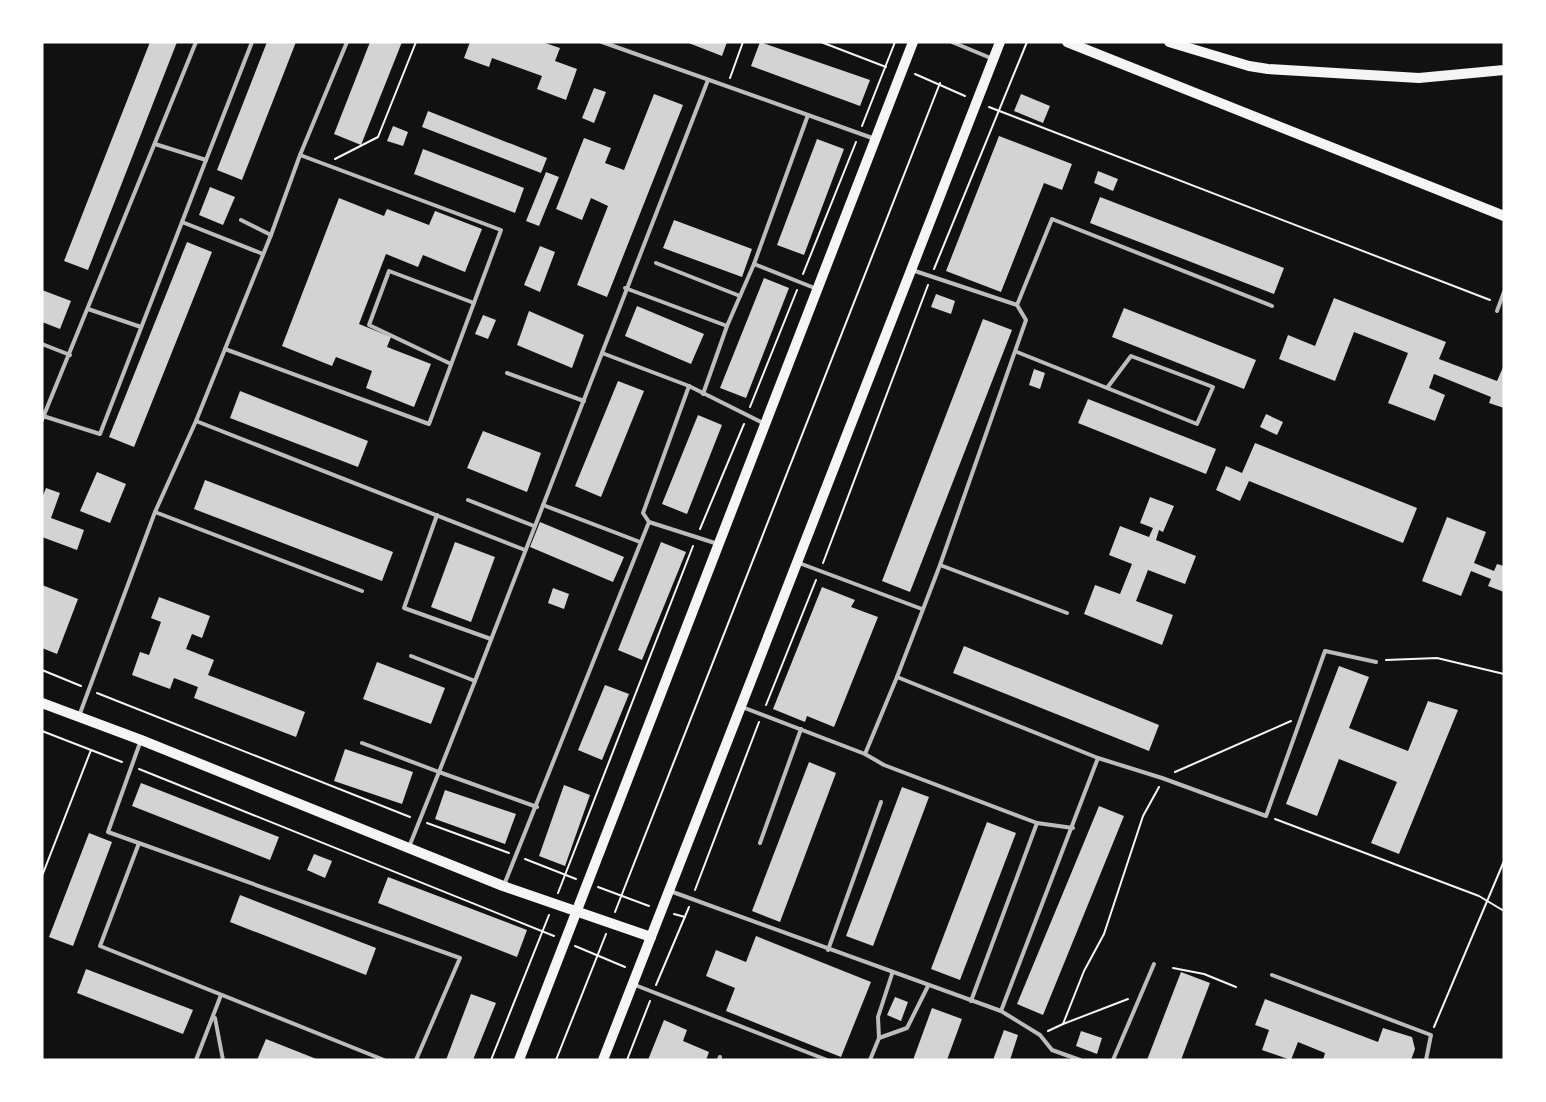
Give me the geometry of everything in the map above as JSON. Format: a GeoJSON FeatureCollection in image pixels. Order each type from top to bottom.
{"type":"FeatureCollection","features":[{"type":"Feature","properties":{"kind":"main road"},"geometry":{"type":"LineString","coordinates":[[519,1060],[913,42]]}},
{"type":"Feature","properties":{"kind":"main road"},"geometry":{"type":"LineString","coordinates":[[603,1060],[1000,42]]}},
{"type":"Feature","properties":{"kind":"main road"},"geometry":{"type":"LineString","coordinates":[[1067,42],[1504,216]]}},
{"type":"Feature","properties":{"kind":"main road"},"geometry":{"type":"LineString","coordinates":[[1092,42],[1096,54]]}},
{"type":"Feature","properties":{"kind":"main road"},"geometry":{"type":"LineString","coordinates":[[1169,42],[1201,47],[1268,69],[1419,78],[1504,70]]}},
{"type":"Feature","properties":{"kind":"main road"},"geometry":{"type":"LineString","coordinates":[[42,703],[141,740],[503,886],[651,937]]}},
{"type":"Feature","properties":{"kind":"lane"},"geometry":{"type":"LineString","coordinates":[[196,42],[43,418],[100,434],[252,42]]}},
{"type":"Feature","properties":{"kind":"lane"},"geometry":{"type":"LineString","coordinates":[[78,717],[155,512],[196,422],[271,235],[300,154],[347,42]]}},
{"type":"Feature","properties":{"kind":"lane"},"geometry":{"type":"LineString","coordinates":[[602,42],[876,139]]}},
{"type":"Feature","properties":{"kind":"lane"},"geometry":{"type":"LineString","coordinates":[[952,42],[994,59]]}},
{"type":"Feature","properties":{"kind":"lane"},"geometry":{"type":"LineString","coordinates":[[409,847],[708,80]]}},
{"type":"Feature","properties":{"kind":"lane"},"geometry":{"type":"LineString","coordinates":[[703,394],[754,264],[808,115]]}},
{"type":"Feature","properties":{"kind":"lane"},"geometry":{"type":"LineString","coordinates":[[154,144],[206,160]]}},
{"type":"Feature","properties":{"kind":"lane"},"geometry":{"type":"LineString","coordinates":[[225,349],[429,424],[501,230],[300,154]]}},
{"type":"Feature","properties":{"kind":"lane"},"geometry":{"type":"LineString","coordinates":[[1017,305],[1052,219],[1272,306]]}},
{"type":"Feature","properties":{"kind":"lane"},"geometry":{"type":"LineString","coordinates":[[241,220],[271,235]]}},
{"type":"Feature","properties":{"kind":"lane"},"geometry":{"type":"LineString","coordinates":[[182,222],[263,254]]}},
{"type":"Feature","properties":{"kind":"lane"},"geometry":{"type":"LineString","coordinates":[[656,263],[740,296]]}},
{"type":"Feature","properties":{"kind":"lane"},"geometry":{"type":"LineString","coordinates":[[754,264],[818,289]]}},
{"type":"Feature","properties":{"kind":"lane"},"geometry":{"type":"LineString","coordinates":[[865,754],[940,565],[1017,352],[1026,320],[1017,305],[912,269]]}},
{"type":"Feature","properties":{"kind":"lane"},"geometry":{"type":"LineString","coordinates":[[451,364],[369,326],[389,271],[474,303]]}},
{"type":"Feature","properties":{"kind":"lane"},"geometry":{"type":"LineString","coordinates":[[625,288],[728,326]]}},
{"type":"Feature","properties":{"kind":"lane"},"geometry":{"type":"LineString","coordinates":[[1497,311],[1504,292]]}},
{"type":"Feature","properties":{"kind":"lane"},"geometry":{"type":"LineString","coordinates":[[88,309],[141,327]]}},
{"type":"Feature","properties":{"kind":"lane"},"geometry":{"type":"LineString","coordinates":[[42,344],[70,355]]}},
{"type":"Feature","properties":{"kind":"lane"},"geometry":{"type":"LineString","coordinates":[[1017,352],[1107,388],[1197,424],[1213,387],[1131,356],[1107,388]]}},
{"type":"Feature","properties":{"kind":"lane"},"geometry":{"type":"LineString","coordinates":[[602,353],[689,386],[748,413],[766,424]]}},
{"type":"Feature","properties":{"kind":"lane"},"geometry":{"type":"LineString","coordinates":[[507,373],[584,401]]}},
{"type":"Feature","properties":{"kind":"lane"},"geometry":{"type":"LineString","coordinates":[[689,386],[643,513],[649,522],[719,545]]}},
{"type":"Feature","properties":{"kind":"lane"},"geometry":{"type":"LineString","coordinates":[[196,422],[525,550]]}},
{"type":"Feature","properties":{"kind":"lane"},"geometry":{"type":"LineString","coordinates":[[468,500],[534,526]]}},
{"type":"Feature","properties":{"kind":"lane"},"geometry":{"type":"LineString","coordinates":[[543,505],[640,542]]}},
{"type":"Feature","properties":{"kind":"lane"},"geometry":{"type":"LineString","coordinates":[[155,512],[362,591]]}},
{"type":"Feature","properties":{"kind":"lane"},"geometry":{"type":"LineString","coordinates":[[436,515],[404,608],[491,639]]}},
{"type":"Feature","properties":{"kind":"lane"},"geometry":{"type":"LineString","coordinates":[[503,886],[537,807],[649,522]]}},
{"type":"Feature","properties":{"kind":"lane"},"geometry":{"type":"LineString","coordinates":[[797,562],[922,609]]}},
{"type":"Feature","properties":{"kind":"lane"},"geometry":{"type":"LineString","coordinates":[[940,565],[1067,613]]}},
{"type":"Feature","properties":{"kind":"lane"},"geometry":{"type":"LineString","coordinates":[[897,677],[1098,758],[1162,778],[1266,816],[1325,651],[1376,662]]}},
{"type":"Feature","properties":{"kind":"lane"},"geometry":{"type":"LineString","coordinates":[[411,656],[475,681]]}},
{"type":"Feature","properties":{"kind":"lane"},"geometry":{"type":"LineString","coordinates":[[741,706],[865,754],[884,765],[1037,823],[1073,828]]}},
{"type":"Feature","properties":{"kind":"lane"},"geometry":{"type":"LineString","coordinates":[[760,843],[801,729]]}},
{"type":"Feature","properties":{"kind":"lane"},"geometry":{"type":"LineString","coordinates":[[141,740],[108,832],[459,958],[416,1060]]}},
{"type":"Feature","properties":{"kind":"lane"},"geometry":{"type":"LineString","coordinates":[[362,743],[537,807]]}},
{"type":"Feature","properties":{"kind":"lane"},"geometry":{"type":"LineString","coordinates":[[1001,1011],[1098,758]]}},
{"type":"Feature","properties":{"kind":"lane"},"geometry":{"type":"LineString","coordinates":[[828,950],[881,802]]}},
{"type":"Feature","properties":{"kind":"lane"},"geometry":{"type":"LineString","coordinates":[[971,1001],[1037,823]]}},
{"type":"Feature","properties":{"kind":"lane"},"geometry":{"type":"LineString","coordinates":[[139,843],[100,946],[384,1060]]}},
{"type":"Feature","properties":{"kind":"lane"},"geometry":{"type":"LineString","coordinates":[[669,891],[892,974],[1001,1011],[1040,1035],[1052,1050],[1080,1060]]}},
{"type":"Feature","properties":{"kind":"lane"},"geometry":{"type":"LineString","coordinates":[[1113,1060],[1154,964]]}},
{"type":"Feature","properties":{"kind":"lane"},"geometry":{"type":"LineString","coordinates":[[870,1060],[879,1038],[878,1017],[892,974]]}},
{"type":"Feature","properties":{"kind":"lane"},"geometry":{"type":"LineString","coordinates":[[1272,975],[1431,1035],[1426,1060]]}},
{"type":"Feature","properties":{"kind":"lane"},"geometry":{"type":"LineString","coordinates":[[632,984],[827,1060]]}},
{"type":"Feature","properties":{"kind":"lane"},"geometry":{"type":"LineString","coordinates":[[879,1038],[907,1028],[928,986]]}},
{"type":"Feature","properties":{"kind":"lane"},"geometry":{"type":"LineString","coordinates":[[196,1060],[221,995]]}},
{"type":"Feature","properties":{"kind":"lane"},"geometry":{"type":"LineString","coordinates":[[214,1018],[223,1060]]}},
{"type":"Feature","properties":{"kind":"path"},"geometry":{"type":"LineString","coordinates":[[325,164],[378,137],[416,42]]}},
{"type":"Feature","properties":{"kind":"path"},"geometry":{"type":"LineString","coordinates":[[727,86],[743,42]]}},
{"type":"Feature","properties":{"kind":"path"},"geometry":{"type":"LineString","coordinates":[[821,42],[940,83],[977,102],[1493,301]]}},
{"type":"Feature","properties":{"kind":"path"},"geometry":{"type":"LineString","coordinates":[[491,1060],[696,537],[748,413],[895,42]]}},
{"type":"Feature","properties":{"kind":"path"},"geometry":{"type":"LineString","coordinates":[[627,1060],[820,571],[931,276],[1027,42]]}},
{"type":"Feature","properties":{"kind":"path"},"geometry":{"type":"LineString","coordinates":[[556,1060],[940,83]]}},
{"type":"Feature","properties":{"kind":"path"},"geometry":{"type":"LineString","coordinates":[[1376,662],[1386,659],[1437,658],[1504,674]]}},
{"type":"Feature","properties":{"kind":"path"},"geometry":{"type":"LineString","coordinates":[[42,670],[419,820],[685,917]]}},
{"type":"Feature","properties":{"kind":"path"},"geometry":{"type":"LineString","coordinates":[[1063,1024],[1084,971],[1104,934],[1143,816],[1162,778],[1301,717]]}},
{"type":"Feature","properties":{"kind":"path"},"geometry":{"type":"LineString","coordinates":[[42,731],[543,930],[565,942],[637,972]]}},
{"type":"Feature","properties":{"kind":"path"},"geometry":{"type":"LineString","coordinates":[[42,876],[91,750]]}},
{"type":"Feature","properties":{"kind":"path"},"geometry":{"type":"LineString","coordinates":[[1266,816],[1479,896],[1504,911]]}},
{"type":"Feature","properties":{"kind":"path"},"geometry":{"type":"LineString","coordinates":[[1431,1035],[1504,861]]}},
{"type":"Feature","properties":{"kind":"path"},"geometry":{"type":"LineString","coordinates":[[1173,968],[1204,974],[1236,987]]}},
{"type":"Feature","properties":{"kind":"path"},"geometry":{"type":"LineString","coordinates":[[1040,1035],[1141,994]]}},
{"type":"Feature","properties":{"kind":"building"},"geometry":{"type":"Polygon","coordinates":[[[150,42],[177,42],[88,270],[64,261],[150,42]]]}},
{"type":"Feature","properties":{"kind":"building"},"geometry":{"type":"Polygon","coordinates":[[[267,42],[296,42],[242,180],[217,170],[267,42]]]}},
{"type":"Feature","properties":{"kind":"building"},"geometry":{"type":"Polygon","coordinates":[[[370,42],[402,42],[361,145],[334,134],[370,42]]]}},
{"type":"Feature","properties":{"kind":"building"},"geometry":{"type":"Polygon","coordinates":[[[470,42],[542,42],[560,48],[555,61],[577,69],[566,100],[537,89],[542,76],[492,58],[489,67],[464,58],[470,42]]]}},
{"type":"Feature","properties":{"kind":"building"},"geometry":{"type":"Polygon","coordinates":[[[686,42],[727,42],[722,56],[686,42]]]}},
{"type":"Feature","properties":{"kind":"building"},"geometry":{"type":"Polygon","coordinates":[[[760,42],[870,80],[860,106],[751,66],[760,42]]]}},
{"type":"Feature","properties":{"kind":"building"},"geometry":{"type":"Polygon","coordinates":[[[594,88],[606,92],[594,123],[582,118],[594,88]]]}},
{"type":"Feature","properties":{"kind":"building"},"geometry":{"type":"Polygon","coordinates":[[[654,94],[683,105],[607,297],[577,285],[608,206],[591,198],[582,220],[556,209],[584,138],[611,148],[605,163],[624,170],[654,94]]]}},
{"type":"Feature","properties":{"kind":"building"},"geometry":{"type":"Polygon","coordinates":[[[1021,94],[1050,106],[1043,123],[1014,111],[1021,94]]]}},
{"type":"Feature","properties":{"kind":"building"},"geometry":{"type":"Polygon","coordinates":[[[428,111],[547,158],[541,173],[422,127],[428,111]]]}},
{"type":"Feature","properties":{"kind":"building"},"geometry":{"type":"Polygon","coordinates":[[[393,126],[408,132],[403,146],[387,141],[393,126]]]}},
{"type":"Feature","properties":{"kind":"building"},"geometry":{"type":"Polygon","coordinates":[[[999,136],[1072,164],[1062,190],[1044,183],[1001,292],[946,271],[999,136]]]}},
{"type":"Feature","properties":{"kind":"building"},"geometry":{"type":"Polygon","coordinates":[[[817,139],[844,149],[804,255],[777,245],[817,139]]]}},
{"type":"Feature","properties":{"kind":"building"},"geometry":{"type":"Polygon","coordinates":[[[423,149],[524,188],[515,213],[414,174],[423,149]]]}},
{"type":"Feature","properties":{"kind":"building"},"geometry":{"type":"Polygon","coordinates":[[[1098,171],[1118,179],[1113,191],[1094,183],[1098,171]]]}},
{"type":"Feature","properties":{"kind":"building"},"geometry":{"type":"Polygon","coordinates":[[[546,172],[559,177],[539,226],[526,221],[546,172]]]}},
{"type":"Feature","properties":{"kind":"building"},"geometry":{"type":"Polygon","coordinates":[[[210,187],[235,197],[223,225],[199,215],[210,187]]]}},
{"type":"Feature","properties":{"kind":"building"},"geometry":{"type":"Polygon","coordinates":[[[1100,197],[1284,268],[1274,294],[1090,223],[1100,197]]]}},
{"type":"Feature","properties":{"kind":"building"},"geometry":{"type":"Polygon","coordinates":[[[339,198],[384,216],[387,209],[429,225],[435,211],[482,229],[465,272],[423,255],[418,267],[386,254],[359,324],[391,337],[387,347],[431,364],[414,407],[366,388],[372,371],[336,357],[332,366],[282,346],[339,198]]]}},
{"type":"Feature","properties":{"kind":"building"},"geometry":{"type":"Polygon","coordinates":[[[674,220],[752,249],[742,277],[663,248],[674,220]]]}},
{"type":"Feature","properties":{"kind":"building"},"geometry":{"type":"Polygon","coordinates":[[[187,242],[212,252],[134,447],[109,437],[187,242]]]}},
{"type":"Feature","properties":{"kind":"building"},"geometry":{"type":"Polygon","coordinates":[[[540,246],[555,252],[540,292],[524,285],[540,246]]]}},
{"type":"Feature","properties":{"kind":"building"},"geometry":{"type":"Polygon","coordinates":[[[764,278],[789,288],[746,398],[720,388],[764,278]]]}},
{"type":"Feature","properties":{"kind":"building"},"geometry":{"type":"Polygon","coordinates":[[[42,290],[71,301],[60,329],[42,322],[42,290]]]}},
{"type":"Feature","properties":{"kind":"building"},"geometry":{"type":"Polygon","coordinates":[[[936,294],[955,301],[951,314],[931,307],[936,294]]]}},
{"type":"Feature","properties":{"kind":"building"},"geometry":{"type":"Polygon","coordinates":[[[1334,298],[1446,342],[1439,359],[1497,381],[1504,365],[1504,408],[1489,403],[1491,397],[1434,374],[1429,388],[1445,395],[1435,421],[1388,403],[1408,353],[1354,332],[1335,381],[1279,359],[1288,335],[1315,346],[1334,298]]]}},
{"type":"Feature","properties":{"kind":"building"},"geometry":{"type":"Polygon","coordinates":[[[637,306],[704,334],[691,364],[625,336],[637,306]]]}},
{"type":"Feature","properties":{"kind":"building"},"geometry":{"type":"Polygon","coordinates":[[[1124,308],[1256,360],[1244,389],[1112,337],[1124,308]]]}},
{"type":"Feature","properties":{"kind":"building"},"geometry":{"type":"Polygon","coordinates":[[[529,311],[584,335],[572,368],[517,345],[529,311]]]}},
{"type":"Feature","properties":{"kind":"building"},"geometry":{"type":"Polygon","coordinates":[[[483,315],[496,320],[488,339],[475,334],[483,315]]]}},
{"type":"Feature","properties":{"kind":"building"},"geometry":{"type":"Polygon","coordinates":[[[983,319],[1012,330],[910,592],[882,581],[983,319]]]}},
{"type":"Feature","properties":{"kind":"building"},"geometry":{"type":"Polygon","coordinates":[[[1034,369],[1045,373],[1040,389],[1029,385],[1034,369]]]}},
{"type":"Feature","properties":{"kind":"building"},"geometry":{"type":"Polygon","coordinates":[[[618,381],[644,391],[601,497],[575,486],[618,381]]]}},
{"type":"Feature","properties":{"kind":"building"},"geometry":{"type":"Polygon","coordinates":[[[240,391],[368,441],[358,467],[230,418],[240,391]]]}},
{"type":"Feature","properties":{"kind":"building"},"geometry":{"type":"Polygon","coordinates":[[[1088,399],[1216,449],[1206,474],[1078,423],[1088,399]]]}},
{"type":"Feature","properties":{"kind":"building"},"geometry":{"type":"Polygon","coordinates":[[[1266,414],[1283,422],[1277,435],[1260,427],[1266,414]]]}},
{"type":"Feature","properties":{"kind":"building"},"geometry":{"type":"Polygon","coordinates":[[[698,415],[722,425],[687,514],[662,504],[698,415]]]}},
{"type":"Feature","properties":{"kind":"building"},"geometry":{"type":"Polygon","coordinates":[[[483,431],[541,453],[527,492],[467,468],[483,431]]]}},
{"type":"Feature","properties":{"kind":"building"},"geometry":{"type":"Polygon","coordinates":[[[1255,443],[1417,508],[1403,543],[1249,481],[1240,501],[1216,490],[1226,466],[1242,473],[1255,443]]]}},
{"type":"Feature","properties":{"kind":"building"},"geometry":{"type":"Polygon","coordinates":[[[97,472],[126,484],[110,523],[80,511],[97,472]]]}},
{"type":"Feature","properties":{"kind":"building"},"geometry":{"type":"Polygon","coordinates":[[[205,480],[393,552],[382,581],[194,509],[205,480]]]}},
{"type":"Feature","properties":{"kind":"building"},"geometry":{"type":"Polygon","coordinates":[[[46,488],[60,493],[51,518],[84,530],[77,550],[42,537],[42,498],[46,488]]]}},
{"type":"Feature","properties":{"kind":"building"},"geometry":{"type":"Polygon","coordinates":[[[1150,497],[1174,506],[1163,532],[1159,530],[1156,540],[1196,556],[1185,584],[1148,570],[1136,601],[1173,615],[1162,645],[1084,614],[1095,585],[1120,594],[1132,564],[1109,555],[1120,526],[1149,537],[1153,528],[1140,523],[1150,497]]]}},
{"type":"Feature","properties":{"kind":"building"},"geometry":{"type":"Polygon","coordinates":[[[1447,517],[1486,532],[1474,563],[1494,571],[1497,564],[1504,566],[1504,592],[1488,586],[1491,579],[1471,571],[1461,596],[1422,581],[1447,517]]]}},
{"type":"Feature","properties":{"kind":"building"},"geometry":{"type":"Polygon","coordinates":[[[540,522],[624,557],[613,582],[530,547],[540,522]]]}},
{"type":"Feature","properties":{"kind":"building"},"geometry":{"type":"Polygon","coordinates":[[[455,542],[495,557],[471,622],[431,607],[455,542]]]}},
{"type":"Feature","properties":{"kind":"building"},"geometry":{"type":"Polygon","coordinates":[[[661,542],[686,552],[642,660],[618,650],[661,542]]]}},
{"type":"Feature","properties":{"kind":"building"},"geometry":{"type":"Polygon","coordinates":[[[42,585],[78,599],[57,654],[42,648],[42,585]]]}},
{"type":"Feature","properties":{"kind":"building"},"geometry":{"type":"Polygon","coordinates":[[[822,587],[855,600],[851,607],[878,617],[834,727],[807,716],[805,722],[773,709],[822,587]]]}},
{"type":"Feature","properties":{"kind":"building"},"geometry":{"type":"Polygon","coordinates":[[[553,588],[569,594],[564,609],[548,603],[553,588]]]}},
{"type":"Feature","properties":{"kind":"building"},"geometry":{"type":"Polygon","coordinates":[[[159,597],[210,616],[202,638],[192,634],[186,649],[214,660],[208,675],[305,712],[296,737],[194,698],[198,687],[174,678],[170,689],[132,675],[140,652],[149,655],[161,622],[151,618],[159,597]]]}},
{"type":"Feature","properties":{"kind":"building"},"geometry":{"type":"Polygon","coordinates":[[[964,646],[1159,725],[1149,751],[953,673],[964,646]]]}},
{"type":"Feature","properties":{"kind":"building"},"geometry":{"type":"Polygon","coordinates":[[[377,662],[445,688],[431,724],[363,699],[377,662]]]}},
{"type":"Feature","properties":{"kind":"building"},"geometry":{"type":"Polygon","coordinates":[[[1339,666],[1369,677],[1349,728],[1408,751],[1428,701],[1458,710],[1399,854],[1371,843],[1397,782],[1339,759],[1317,816],[1286,804],[1339,666]]]}},
{"type":"Feature","properties":{"kind":"building"},"geometry":{"type":"Polygon","coordinates":[[[605,685],[629,694],[602,760],[578,750],[605,685]]]}},
{"type":"Feature","properties":{"kind":"building"},"geometry":{"type":"Polygon","coordinates":[[[345,749],[413,772],[402,804],[334,781],[345,749]]]}},
{"type":"Feature","properties":{"kind":"building"},"geometry":{"type":"Polygon","coordinates":[[[809,762],[836,773],[780,922],[752,911],[809,762]]]}},
{"type":"Feature","properties":{"kind":"building"},"geometry":{"type":"Polygon","coordinates":[[[141,783],[279,837],[270,860],[132,806],[141,783]]]}},
{"type":"Feature","properties":{"kind":"building"},"geometry":{"type":"Polygon","coordinates":[[[564,785],[590,795],[565,866],[539,856],[564,785]]]}},
{"type":"Feature","properties":{"kind":"building"},"geometry":{"type":"Polygon","coordinates":[[[902,787],[929,797],[873,946],[846,936],[902,787]]]}},
{"type":"Feature","properties":{"kind":"building"},"geometry":{"type":"Polygon","coordinates":[[[445,790],[516,814],[505,844],[435,819],[445,790]]]}},
{"type":"Feature","properties":{"kind":"building"},"geometry":{"type":"Polygon","coordinates":[[[1099,806],[1124,816],[1043,1015],[1017,1004],[1099,806]]]}},
{"type":"Feature","properties":{"kind":"building"},"geometry":{"type":"Polygon","coordinates":[[[987,822],[1016,833],[960,980],[931,969],[987,822]]]}},
{"type":"Feature","properties":{"kind":"building"},"geometry":{"type":"Polygon","coordinates":[[[89,833],[112,842],[73,946],[49,937],[89,833]]]}},
{"type":"Feature","properties":{"kind":"building"},"geometry":{"type":"Polygon","coordinates":[[[314,854],[332,861],[325,878],[307,870],[314,854]]]}},
{"type":"Feature","properties":{"kind":"building"},"geometry":{"type":"Polygon","coordinates":[[[388,877],[527,930],[517,957],[378,903],[388,877]]]}},
{"type":"Feature","properties":{"kind":"building"},"geometry":{"type":"Polygon","coordinates":[[[240,895],[376,948],[366,975],[230,922],[240,895]]]}},
{"type":"Feature","properties":{"kind":"building"},"geometry":{"type":"Polygon","coordinates":[[[756,936],[871,982],[841,1057],[726,1011],[735,988],[706,976],[716,950],[746,962],[756,936]]]}},
{"type":"Feature","properties":{"kind":"building"},"geometry":{"type":"Polygon","coordinates":[[[86,969],[193,1010],[183,1034],[77,993],[86,969]]]}},
{"type":"Feature","properties":{"kind":"building"},"geometry":{"type":"Polygon","coordinates":[[[1181,972],[1210,983],[1181,1060],[1147,1060],[1181,972]]]}},
{"type":"Feature","properties":{"kind":"building"},"geometry":{"type":"Polygon","coordinates":[[[471,994],[496,1003],[473,1060],[446,1060],[471,994]]]}},
{"type":"Feature","properties":{"kind":"building"},"geometry":{"type":"Polygon","coordinates":[[[895,997],[908,1002],[901,1021],[887,1015],[895,997]]]}},
{"type":"Feature","properties":{"kind":"building"},"geometry":{"type":"Polygon","coordinates":[[[1265,999],[1378,1042],[1383,1028],[1412,1037],[1415,1049],[1411,1060],[1323,1060],[1325,1053],[1298,1042],[1291,1060],[1262,1050],[1269,1030],[1255,1025],[1265,999]]]}},
{"type":"Feature","properties":{"kind":"building"},"geometry":{"type":"Polygon","coordinates":[[[932,1008],[962,1019],[947,1060],[913,1060],[932,1008]]]}},
{"type":"Feature","properties":{"kind":"building"},"geometry":{"type":"Polygon","coordinates":[[[664,1020],[687,1030],[683,1041],[709,1052],[706,1060],[648,1060],[664,1020]]]}},
{"type":"Feature","properties":{"kind":"building"},"geometry":{"type":"Polygon","coordinates":[[[1004,1030],[1018,1035],[1010,1060],[993,1060],[1004,1030]]]}},
{"type":"Feature","properties":{"kind":"building"},"geometry":{"type":"Polygon","coordinates":[[[1081,1031],[1102,1038],[1097,1054],[1076,1046],[1081,1031]]]}},
{"type":"Feature","properties":{"kind":"building"},"geometry":{"type":"Polygon","coordinates":[[[266,1039],[319,1060],[257,1060],[266,1039]]]}}]}
